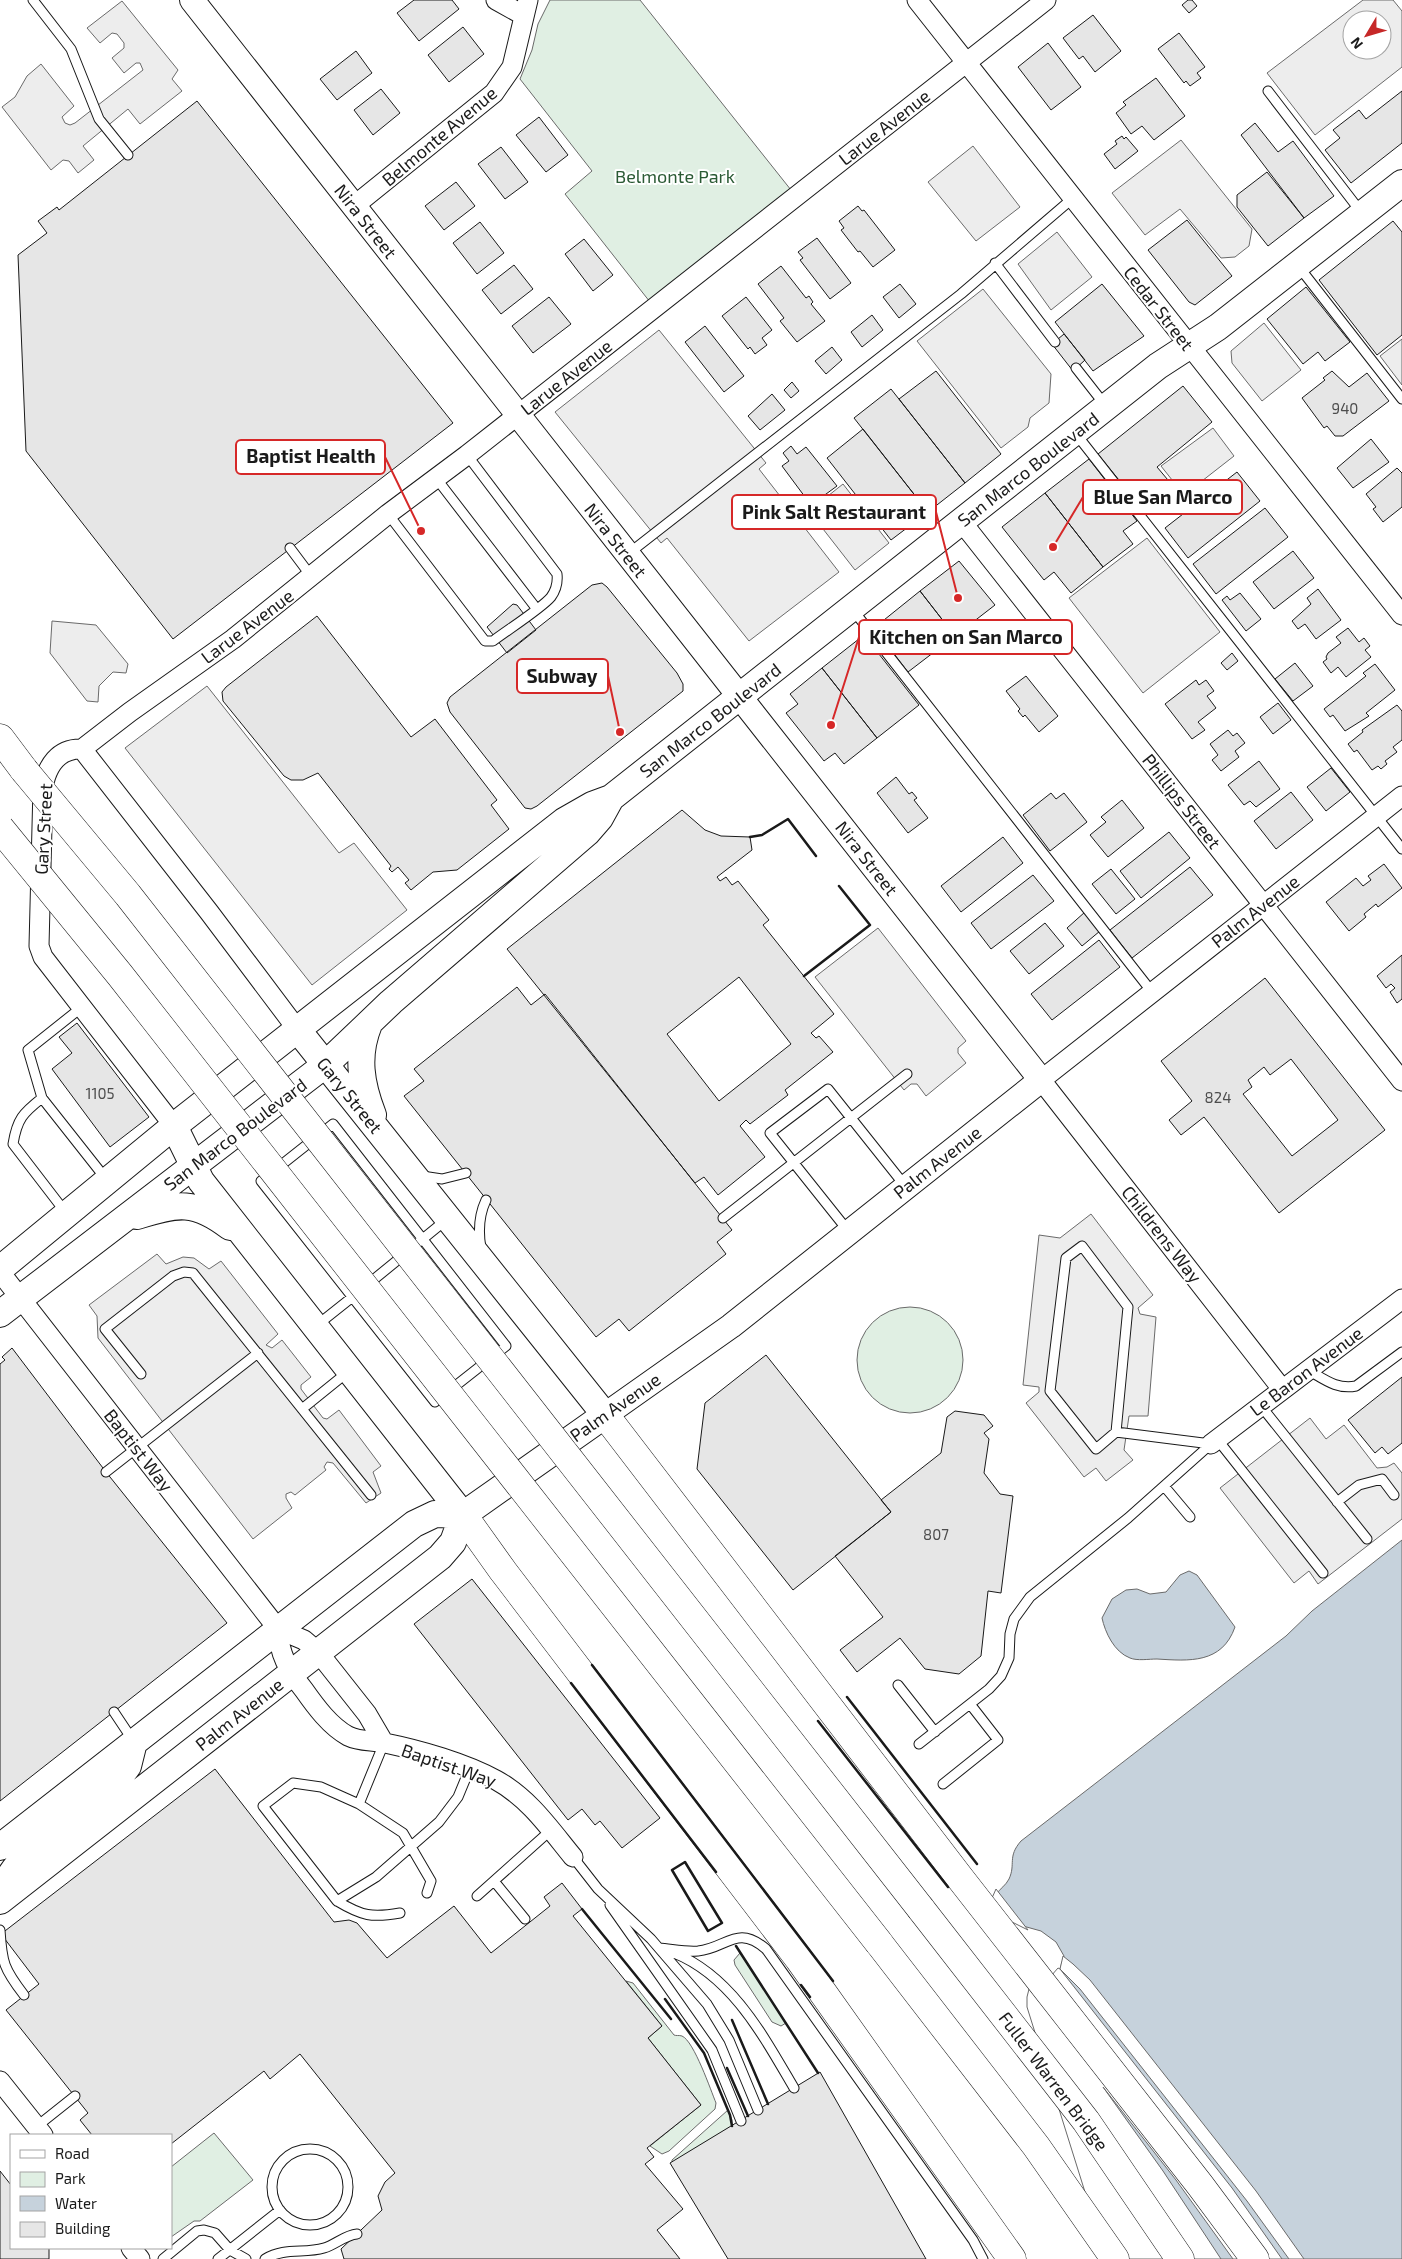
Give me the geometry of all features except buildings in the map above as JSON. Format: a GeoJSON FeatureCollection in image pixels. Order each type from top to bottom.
{"type":"FeatureCollection","features":[{"type":"Feature","properties":{"kind":"highway"},"geometry":{"type":"LineString","coordinates":[[0,738],[24,770]]}},
{"type":"Feature","properties":{"kind":"highway"},"geometry":{"type":"LineString","coordinates":[[0,743],[24,770]]}},
{"type":"Feature","properties":{"kind":"highway","name":"Fuller Warren Bridge"},"geometry":{"type":"LineString","coordinates":[[24,770],[140,911],[921,1909],[1080,2114],[1180,2259]]}},
{"type":"Feature","properties":{"kind":"highway"},"geometry":{"type":"LineString","coordinates":[[0,828],[120,974],[879,1943],[1036,2146],[1115,2259]]}},
{"type":"Feature","properties":{"kind":"highway"},"geometry":{"type":"LineString","coordinates":[[605,1415],[960,1878],[1200,2185],[1255,2259]]}},
{"type":"Feature","properties":{"kind":"highway"},"geometry":{"type":"LineString","coordinates":[[463,1515],[503,1571],[821,1989],[1012,2259]]}},
{"type":"Feature","properties":{"kind":"main road","name":"San Marco Boulevard"},"geometry":{"type":"LineString","coordinates":[[0,1271],[174,1126],[297,1029],[389,960],[564,821],[592,805],[611,798],[1158,366],[1218,327],[1402,183]]}},
{"type":"Feature","properties":{"kind":"main road","name":"San Marco Boulevard"},"geometry":{"type":"LineString","coordinates":[[0,1314],[325,1065],[371,1021],[587,833],[600,818],[611,798]]}},
{"type":"Feature","properties":{"kind":"main road"},"geometry":{"type":"LineString","coordinates":[[371,1021],[362,1049],[361,1073],[367,1098],[382,1136]]}},
{"type":"Feature","properties":{"kind":"main road","name":"Gary Street"},"geometry":{"type":"LineString","coordinates":[[297,1029],[605,1415]]}},
{"type":"Feature","properties":{"kind":"main road","name":"Gary Street"},"geometry":{"type":"LineString","coordinates":[[174,1126],[201,1181],[463,1515]]}},
{"type":"Feature","properties":{"kind":"main road"},"geometry":{"type":"LineString","coordinates":[[120,1221],[168,1207],[189,1206],[215,1216],[252,1246]]}},
{"type":"Feature","properties":{"kind":"main road","name":"Palm Avenue"},"geometry":{"type":"LineString","coordinates":[[0,1900],[440,1557],[453,1542],[463,1515],[605,1415]]}},
{"type":"Feature","properties":{"kind":"main road"},"geometry":{"type":"LineString","coordinates":[[0,1847],[421,1519],[443,1513],[463,1515]]}},
{"type":"Feature","properties":{"kind":"main road"},"geometry":{"type":"LineString","coordinates":[[0,1900],[6,1880],[22,1859],[117,1781],[128,1766],[134,1742]]}},
{"type":"Feature","properties":{"kind":"street","name":"Nira Street"},"geometry":{"type":"LineString","coordinates":[[192,0],[1041,1080]]}},
{"type":"Feature","properties":{"kind":"street"},"geometry":{"type":"LineString","coordinates":[[496,0],[526,8]]}},
{"type":"Feature","properties":{"kind":"street","name":"Cedar Street"},"geometry":{"type":"LineString","coordinates":[[917,0],[1402,615]]}},
{"type":"Feature","properties":{"kind":"street","name":"Larue Avenue"},"geometry":{"type":"LineString","coordinates":[[82,749],[137,706],[233,639],[388,514],[467,455],[1046,0]]}},
{"type":"Feature","properties":{"kind":"street","name":"Belmonte Avenue"},"geometry":{"type":"LineString","coordinates":[[354,206],[494,93],[512,67],[526,8]]}},
{"type":"Feature","properties":{"kind":"street","name":"Phillips Street"},"geometry":{"type":"LineString","coordinates":[[961,521],[1402,1081]]}},
{"type":"Feature","properties":{"kind":"street","name":"Gary Street"},"geometry":{"type":"LineString","coordinates":[[174,1126],[43,957],[38,940],[43,787],[47,772],[54,760],[70,750],[82,749],[297,1029]]}},
{"type":"Feature","properties":{"kind":"street","name":"Palm Avenue"},"geometry":{"type":"LineString","coordinates":[[605,1415],[731,1326],[1402,796]]}},
{"type":"Feature","properties":{"kind":"street","name":"Childrens Way"},"geometry":{"type":"LineString","coordinates":[[1041,1080],[1282,1389]]}},
{"type":"Feature","properties":{"kind":"street","name":"Baptist Way"},"geometry":{"type":"LineString","coordinates":[[0,1271],[278,1629],[280,1651],[291,1674],[336,1728],[356,1739],[384,1743],[470,1768],[494,1779],[515,1792],[529,1804],[573,1858]]}},
{"type":"Feature","properties":{"kind":"street","name":"Le Baron Avenue"},"geometry":{"type":"LineString","coordinates":[[1214,1442],[1402,1298]]}},
{"type":"Feature","properties":{"kind":"street","name":"Baptist Way"},"geometry":{"type":"LineString","coordinates":[[278,1629],[296,1635],[318,1652],[367,1714],[384,1743]]}},
{"type":"Feature","properties":{"kind":"street"},"geometry":{"type":"LineString","coordinates":[[0,2081],[40,2131]]}},
{"type":"Feature","properties":{"kind":"street"},"geometry":{"type":"LineString","coordinates":[[132,2249],[140,2259]]}},
{"type":"Feature","properties":{"kind":"lane"},"geometry":{"type":"LineString","coordinates":[[33,0],[71,49],[99,119],[128,156]]}},
{"type":"Feature","properties":{"kind":"lane"},"geometry":{"type":"LineString","coordinates":[[1268,91],[1362,214]]}},
{"type":"Feature","properties":{"kind":"lane"},"geometry":{"type":"LineString","coordinates":[[628,554],[954,299],[1073,198]]}},
{"type":"Feature","properties":{"kind":"lane"},"geometry":{"type":"LineString","coordinates":[[995,263],[1055,342]]}},
{"type":"Feature","properties":{"kind":"lane"},"geometry":{"type":"LineString","coordinates":[[1298,265],[1402,399]]}},
{"type":"Feature","properties":{"kind":"lane"},"geometry":{"type":"LineString","coordinates":[[1076,368],[1106,407]]}},
{"type":"Feature","properties":{"kind":"lane"},"geometry":{"type":"LineString","coordinates":[[1074,432],[1402,849]]}},
{"type":"Feature","properties":{"kind":"lane"},"geometry":{"type":"LineString","coordinates":[[388,514],[485,641],[492,641],[550,598],[558,583],[557,574],[467,455]]}},
{"type":"Feature","properties":{"kind":"lane"},"geometry":{"type":"LineString","coordinates":[[436,478],[536,608]]}},
{"type":"Feature","properties":{"kind":"lane"},"geometry":{"type":"LineString","coordinates":[[290,548],[312,577]]}},
{"type":"Feature","properties":{"kind":"lane"},"geometry":{"type":"LineString","coordinates":[[851,608],[1152,992]]}},
{"type":"Feature","properties":{"kind":"lane"},"geometry":{"type":"LineString","coordinates":[[82,1007],[28,1050],[42,1098],[108,1181]]}},
{"type":"Feature","properties":{"kind":"lane"},"geometry":{"type":"LineString","coordinates":[[723,1218],[907,1074]]}},
{"type":"Feature","properties":{"kind":"lane"},"geometry":{"type":"LineString","coordinates":[[849,1232],[770,1133],[828,1089],[906,1187]]}},
{"type":"Feature","properties":{"kind":"lane"},"geometry":{"type":"LineString","coordinates":[[42,1098],[18,1122],[13,1144],[68,1215]]}},
{"type":"Feature","properties":{"kind":"lane"},"geometry":{"type":"LineString","coordinates":[[332,1124],[423,1239],[506,1346],[435,1402],[261,1181],[332,1124]]}},
{"type":"Feature","properties":{"kind":"lane"},"geometry":{"type":"LineString","coordinates":[[411,1173],[424,1177],[442,1178],[466,1173]]}},
{"type":"Feature","properties":{"kind":"lane"},"geometry":{"type":"LineString","coordinates":[[486,1200],[482,1209],[479,1227],[480,1246],[487,1267]]}},
{"type":"Feature","properties":{"kind":"lane"},"geometry":{"type":"LineString","coordinates":[[315,1327],[448,1219]]}},
{"type":"Feature","properties":{"kind":"lane"},"geometry":{"type":"LineString","coordinates":[[1116,1432],[1128,1307],[1082,1246],[1066,1258],[1050,1391],[1096,1450],[1116,1432],[1214,1442],[1322,1573]]}},
{"type":"Feature","properties":{"kind":"lane"},"geometry":{"type":"LineString","coordinates":[[141,1374],[105,1329],[173,1276],[184,1272],[193,1273],[371,1495]]}},
{"type":"Feature","properties":{"kind":"lane"},"geometry":{"type":"LineString","coordinates":[[1308,1370],[1330,1383],[1347,1388],[1356,1386],[1402,1352]]}},
{"type":"Feature","properties":{"kind":"lane"},"geometry":{"type":"LineString","coordinates":[[106,1472],[258,1353]]}},
{"type":"Feature","properties":{"kind":"lane"},"geometry":{"type":"LineString","coordinates":[[302,1409],[350,1371]]}},
{"type":"Feature","properties":{"kind":"lane"},"geometry":{"type":"LineString","coordinates":[[1261,1406],[1367,1539]]}},
{"type":"Feature","properties":{"kind":"lane"},"geometry":{"type":"LineString","coordinates":[[919,1744],[996,1683],[1005,1671],[1010,1651],[1012,1626],[1018,1611],[1030,1597],[1214,1442]]}},
{"type":"Feature","properties":{"kind":"lane"},"geometry":{"type":"LineString","coordinates":[[1337,1502],[1359,1485],[1382,1479],[1394,1494]]}},
{"type":"Feature","properties":{"kind":"lane"},"geometry":{"type":"LineString","coordinates":[[1164,1486],[1190,1517]]}},
{"type":"Feature","properties":{"kind":"lane"},"geometry":{"type":"LineString","coordinates":[[898,1685],[935,1732]]}},
{"type":"Feature","properties":{"kind":"lane"},"geometry":{"type":"LineString","coordinates":[[943,1784],[998,1740],[970,1704]]}},
{"type":"Feature","properties":{"kind":"lane"},"geometry":{"type":"LineString","coordinates":[[114,1712],[134,1742]]}},
{"type":"Feature","properties":{"kind":"lane"},"geometry":{"type":"LineString","coordinates":[[359,1804],[384,1743]]}},
{"type":"Feature","properties":{"kind":"lane"},"geometry":{"type":"LineString","coordinates":[[338,1901],[376,1877],[439,1822],[452,1807],[461,1792],[470,1768]]}},
{"type":"Feature","properties":{"kind":"lane"},"geometry":{"type":"LineString","coordinates":[[400,1913],[382,1917],[358,1914],[338,1901],[263,1806],[293,1784],[321,1786],[359,1804],[403,1833],[431,1881],[427,1893]]}},
{"type":"Feature","properties":{"kind":"lane"},"geometry":{"type":"LineString","coordinates":[[478,1896],[551,1830]]}},
{"type":"Feature","properties":{"kind":"lane"},"geometry":{"type":"LineString","coordinates":[[573,1858],[598,1889],[712,2050],[741,2121]]}},
{"type":"Feature","properties":{"kind":"lane"},"geometry":{"type":"LineString","coordinates":[[494,1881],[526,1919]]}},
{"type":"Feature","properties":{"kind":"lane"},"geometry":{"type":"LineString","coordinates":[[598,1889],[659,1948],[700,1994],[719,2022],[758,2110]]}},
{"type":"Feature","properties":{"kind":"lane"},"geometry":{"type":"LineString","coordinates":[[0,1930],[3,1963],[9,1976],[24,1995]]}},
{"type":"Feature","properties":{"kind":"lane"},"geometry":{"type":"LineString","coordinates":[[659,1948],[697,1951],[732,1938],[743,1937],[755,1940],[766,1949],[973,2240],[982,2259]]}},
{"type":"Feature","properties":{"kind":"lane"},"geometry":{"type":"LineString","coordinates":[[659,1948],[696,1963],[720,1982],[763,2037],[794,2088]]}},
{"type":"Feature","properties":{"kind":"lane"},"geometry":{"type":"LineString","coordinates":[[40,2131],[75,2096]]}},
{"type":"Feature","properties":{"kind":"lane"},"geometry":{"type":"LineString","coordinates":[[314,2149],[331,2156],[340,2164],[346,2175],[347,2194],[339,2210],[330,2218],[319,2223],[301,2223],[289,2218],[280,2210],[273,2195],[272,2184],[277,2167],[285,2158],[296,2152],[314,2149]]}},
{"type":"Feature","properties":{"kind":"lane"},"geometry":{"type":"LineString","coordinates":[[218,2259],[280,2210]]}},
{"type":"Feature","properties":{"kind":"lane"},"geometry":{"type":"LineString","coordinates":[[162,2259],[197,2231],[204,2230],[215,2233],[230,2250],[246,2259]]}},
{"type":"Feature","properties":{"kind":"lane"},"geometry":{"type":"LineString","coordinates":[[265,2259],[290,2250],[321,2250],[335,2245],[351,2234],[357,2234]]}},
{"type":"Feature","properties":{"kind":"green space","name":"Belmonte Park"},"geometry":{"type":"Polygon","coordinates":[[[550,0],[640,0],[791,190],[650,302],[565,194],[592,171],[520,79],[532,50],[538,24],[550,0]]]}},
{"type":"Feature","properties":{"kind":"green space"},"geometry":{"type":"Polygon","coordinates":[[[910,1307],[930,1311],[947,1323],[959,1340],[963,1360],[959,1380],[947,1397],[930,1409],[910,1413],[890,1409],[873,1397],[861,1380],[857,1360],[861,1340],[873,1323],[890,1311],[910,1307]]]}},
{"type":"Feature","properties":{"kind":"green space"},"geometry":{"type":"Polygon","coordinates":[[[740,1953],[786,2023],[781,2026],[772,2022],[735,1965],[734,1960],[740,1953]]]}},
{"type":"Feature","properties":{"kind":"green space"},"geometry":{"type":"Polygon","coordinates":[[[626,1981],[633,1983],[674,2035],[682,2036],[687,2040],[697,2056],[716,2103],[715,2109],[669,2151],[662,2154],[650,2146],[701,2105],[648,2038],[662,2026],[626,1981]]]}},
{"type":"Feature","properties":{"kind":"green space"},"geometry":{"type":"Polygon","coordinates":[[[728,2110],[732,2126],[672,2163],[672,2160],[728,2110]]]}},
{"type":"Feature","properties":{"kind":"green space"},"geometry":{"type":"Polygon","coordinates":[[[214,2133],[253,2180],[200,2221],[194,2221],[172,2236],[172,2166],[214,2133]]]}},
{"type":"Feature","properties":{"kind":"shaded area"},"geometry":{"type":"Polygon","coordinates":[[[1363,0],[1393,0],[1402,11],[1402,67],[1315,135],[1267,73],[1342,16],[1342,60],[1392,60],[1392,10],[1350,10],[1363,0]]]}},
{"type":"Feature","properties":{"kind":"shaded area"},"geometry":{"type":"Polygon","coordinates":[[[122,1],[178,70],[172,79],[182,91],[140,124],[128,109],[83,146],[94,160],[78,173],[69,161],[63,160],[51,170],[2,107],[15,97],[27,76],[41,64],[74,106],[62,117],[65,123],[70,125],[143,70],[140,63],[136,63],[124,73],[112,58],[124,48],[124,43],[117,34],[112,33],[100,43],[87,28],[122,1]]]}},
{"type":"Feature","properties":{"kind":"shaded area"},"geometry":{"type":"Polygon","coordinates":[[[1181,140],[1252,229],[1249,246],[1235,257],[1221,258],[1180,209],[1145,235],[1112,193],[1181,140]]]}},
{"type":"Feature","properties":{"kind":"shaded area"},"geometry":{"type":"Polygon","coordinates":[[[973,146],[1020,207],[976,241],[928,182],[973,146]]]}},
{"type":"Feature","properties":{"kind":"shaded area"},"geometry":{"type":"Polygon","coordinates":[[[1057,232],[1092,277],[1051,310],[1018,264],[1057,232]]]}},
{"type":"Feature","properties":{"kind":"shaded area"},"geometry":{"type":"Polygon","coordinates":[[[983,289],[1051,374],[1049,403],[1030,418],[1028,427],[1001,448],[917,341],[983,289]]]}},
{"type":"Feature","properties":{"kind":"shaded area"},"geometry":{"type":"Polygon","coordinates":[[[1264,323],[1301,370],[1262,401],[1232,363],[1231,351],[1264,323]]]}},
{"type":"Feature","properties":{"kind":"shaded area"},"geometry":{"type":"Polygon","coordinates":[[[659,330],[766,463],[759,469],[839,572],[749,641],[667,538],[661,543],[555,412],[659,330]]]}},
{"type":"Feature","properties":{"kind":"shaded area"},"geometry":{"type":"Polygon","coordinates":[[[1402,339],[1402,385],[1380,356],[1402,339]]]}},
{"type":"Feature","properties":{"kind":"shaded area"},"geometry":{"type":"Polygon","coordinates":[[[1213,428],[1234,456],[1184,495],[1161,466],[1213,428]]]}},
{"type":"Feature","properties":{"kind":"shaded area"},"geometry":{"type":"Polygon","coordinates":[[[843,484],[889,543],[855,570],[809,511],[843,484]]]}},
{"type":"Feature","properties":{"kind":"shaded area"},"geometry":{"type":"Polygon","coordinates":[[[1147,538],[1220,632],[1143,693],[1069,598],[1147,538]]]}},
{"type":"Feature","properties":{"kind":"shaded area"},"geometry":{"type":"Polygon","coordinates":[[[52,621],[96,625],[128,664],[126,673],[113,672],[99,686],[98,702],[87,701],[50,653],[52,621]]]}},
{"type":"Feature","properties":{"kind":"shaded area"},"geometry":{"type":"Polygon","coordinates":[[[207,686],[339,853],[354,843],[407,910],[312,985],[125,748],[207,686]]]}},
{"type":"Feature","properties":{"kind":"shaded area"},"geometry":{"type":"Polygon","coordinates":[[[878,928],[966,1041],[958,1048],[958,1053],[966,1063],[926,1096],[917,1084],[911,1084],[904,1090],[815,977],[878,928]]]}},
{"type":"Feature","properties":{"kind":"shaded area"},"geometry":{"type":"Polygon","coordinates":[[[1091,1214],[1153,1295],[1138,1308],[1140,1314],[1156,1317],[1148,1416],[1129,1416],[1124,1450],[1133,1460],[1106,1481],[1096,1468],[1084,1477],[1026,1403],[1039,1392],[1039,1387],[1023,1385],[1039,1235],[1060,1238],[1091,1214]]]}},
{"type":"Feature","properties":{"kind":"shaded area"},"geometry":{"type":"Polygon","coordinates":[[[157,1254],[166,1264],[183,1257],[194,1258],[209,1269],[221,1261],[278,1334],[266,1345],[272,1348],[282,1340],[311,1377],[301,1385],[301,1389],[323,1418],[327,1419],[339,1410],[381,1466],[373,1472],[381,1493],[366,1503],[333,1463],[327,1462],[324,1467],[326,1470],[295,1495],[291,1492],[286,1494],[286,1498],[292,1508],[253,1539],[98,1338],[97,1316],[89,1305],[157,1254]]]}},
{"type":"Feature","properties":{"kind":"shaded area"},"geometry":{"type":"Polygon","coordinates":[[[1310,1418],[1326,1439],[1344,1425],[1377,1468],[1387,1467],[1394,1463],[1402,1473],[1402,1519],[1318,1584],[1309,1571],[1294,1583],[1220,1488],[1310,1418]]]}},
{"type":"Feature","properties":{"kind":"water"},"geometry":{"type":"Polygon","coordinates":[[[1402,1540],[1402,2259],[1108,2259],[1059,1972],[1064,1956],[1056,1942],[1041,1931],[1023,1926],[996,1894],[1009,1879],[1014,1852],[1021,1841],[1286,1636],[1312,1611],[1402,1540]]]}},
{"type":"Feature","properties":{"kind":"water"},"geometry":{"type":"Polygon","coordinates":[[[1189,1571],[1197,1575],[1235,1627],[1222,1648],[1203,1658],[1192,1660],[1136,1659],[1130,1658],[1119,1651],[1108,1635],[1102,1618],[1112,1599],[1126,1590],[1137,1589],[1150,1594],[1166,1592],[1180,1575],[1189,1571]]]}},
{"type":"Feature","properties":{"kind":"pier"},"geometry":{"type":"Polygon","coordinates":[[[996,1889],[1028,1930],[1008,1920],[992,1898],[996,1889]]]}},
{"type":"Feature","properties":{"kind":"pier"},"geometry":{"type":"Polygon","coordinates":[[[1063,1956],[1090,1980],[1256,2191],[1304,2259],[1289,2259],[1247,2201],[1080,1989],[1060,1969],[1063,1956]]]}},
{"type":"Feature","properties":{"kind":"pier"},"geometry":{"type":"Polygon","coordinates":[[[1058,1968],[1232,2188],[1282,2259],[1233,2259],[1176,2180],[1103,2087],[1163,2171],[1221,2259],[1106,2259],[1027,2007],[1029,1989],[1051,1976],[1058,1968]]]}},
{"type":"Feature","properties":{"kind":"wall"},"geometry":{"type":"LineString","coordinates":[[750,837],[762,835],[788,819],[816,856]]}},
{"type":"Feature","properties":{"kind":"wall"},"geometry":{"type":"LineString","coordinates":[[804,976],[870,925],[839,886]]}},
{"type":"Feature","properties":{"kind":"wall"},"geometry":{"type":"LineString","coordinates":[[592,1665],[833,1981]]}},
{"type":"Feature","properties":{"kind":"wall"},"geometry":{"type":"LineString","coordinates":[[571,1683],[716,1872]]}},
{"type":"Feature","properties":{"kind":"wall"},"geometry":{"type":"LineString","coordinates":[[847,1697],[977,1864]]}},
{"type":"Feature","properties":{"kind":"wall"},"geometry":{"type":"LineString","coordinates":[[818,1721],[948,1887]]}},
{"type":"Feature","properties":{"kind":"wall"},"geometry":{"type":"LineString","coordinates":[[685,1862],[722,1923],[708,1931],[672,1870],[685,1862]]}},
{"type":"Feature","properties":{"kind":"wall"},"geometry":{"type":"LineString","coordinates":[[582,1909],[671,2019]]}},
{"type":"Feature","properties":{"kind":"wall"},"geometry":{"type":"LineString","coordinates":[[736,1946],[818,2073]]}},
{"type":"Feature","properties":{"kind":"wall"},"geometry":{"type":"LineString","coordinates":[[801,1985],[810,1997]]}},
{"type":"Feature","properties":{"kind":"wall"},"geometry":{"type":"LineString","coordinates":[[665,1999],[704,2053],[730,2115],[732,2126]]}},
{"type":"Feature","properties":{"kind":"wall"},"geometry":{"type":"LineString","coordinates":[[732,2020],[768,2104]]}},
{"type":"Feature","properties":{"kind":"wall"},"geometry":{"type":"LineString","coordinates":[[727,2068],[748,2116]]}},
{"type":"Feature","properties":{"kind":"place","name":"Baptist Health"},"geometry":{"type":"Point","coordinates":[421,531]}},
{"type":"Feature","properties":{"kind":"place","name":"Blue San Marco"},"geometry":{"type":"Point","coordinates":[1053,547]}},
{"type":"Feature","properties":{"kind":"place","name":"Pink Salt Restaurant"},"geometry":{"type":"Point","coordinates":[958,598]}},
{"type":"Feature","properties":{"kind":"place","name":"Kitchen on San Marco"},"geometry":{"type":"Point","coordinates":[831,725]}},
{"type":"Feature","properties":{"kind":"place","name":"Subway"},"geometry":{"type":"Point","coordinates":[620,732]}}]}
